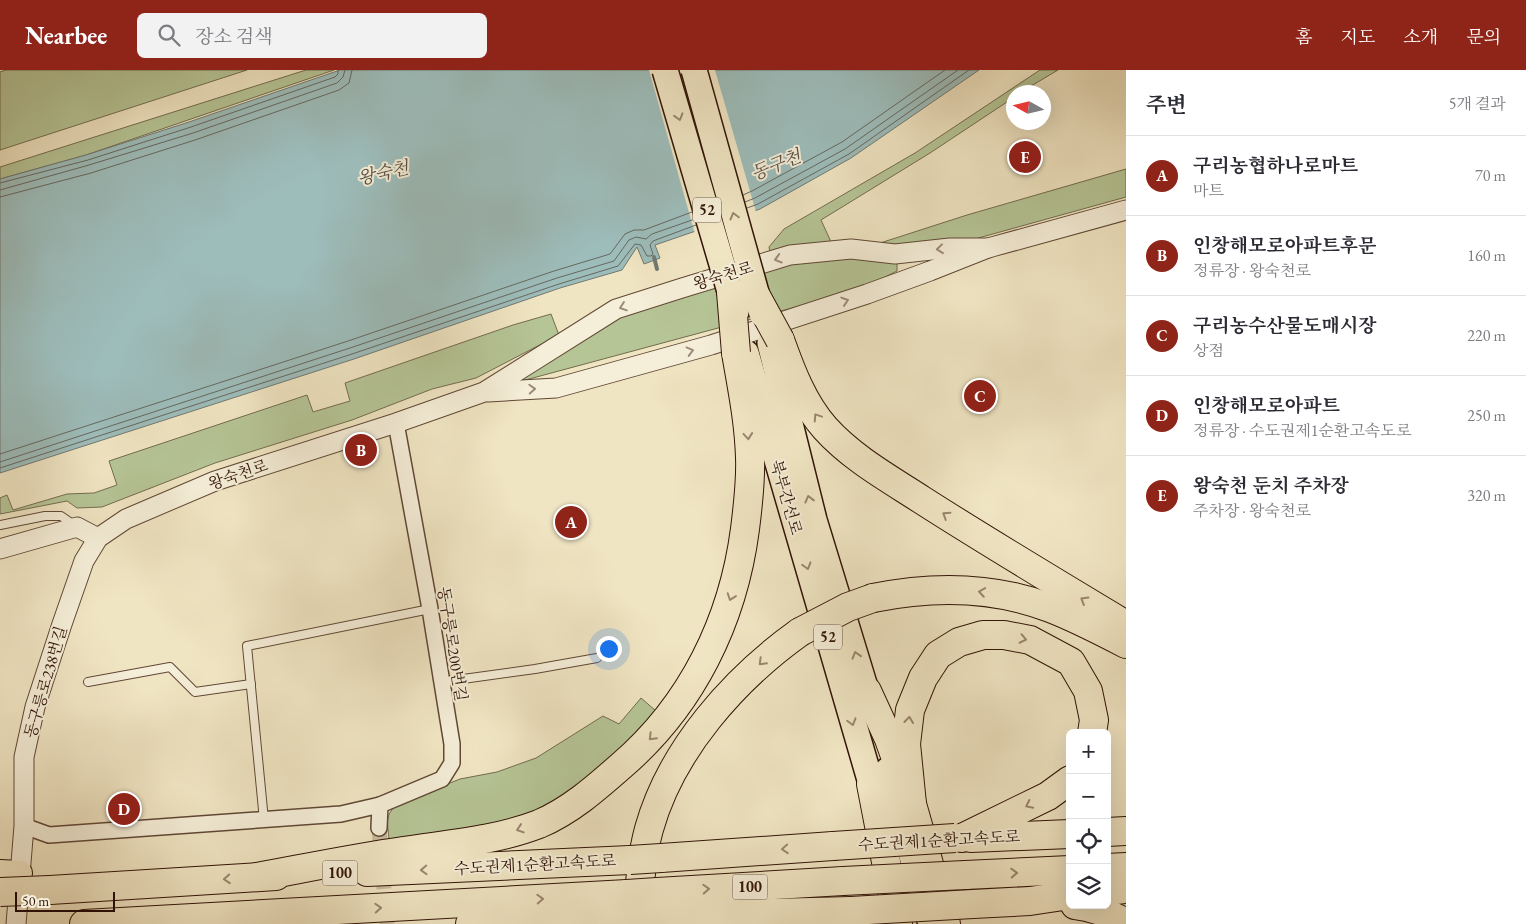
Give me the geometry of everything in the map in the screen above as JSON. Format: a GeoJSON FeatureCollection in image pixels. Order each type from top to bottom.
{"type":"FeatureCollection","features":[{"type":"Feature","properties":{"kind":"highway","name":"52"},"geometry":{"type":"LineString","coordinates":[[665,70],[744,294]]}},
{"type":"Feature","properties":{"kind":"highway","name":"52"},"geometry":{"type":"LineString","coordinates":[[694,70],[744,294]]}},
{"type":"Feature","properties":{"kind":"highway"},"geometry":{"type":"LineString","coordinates":[[744,294],[775,342],[806,401],[824,426],[842,445],[867,464],[975,535],[1126,625]]}},
{"type":"Feature","properties":{"kind":"highway"},"geometry":{"type":"LineString","coordinates":[[257,876],[497,837],[539,823],[566,809],[595,789],[659,730],[683,698],[704,663],[725,615],[734,588],[742,550],[750,495],[750,458],[741,352],[744,294]]}},
{"type":"Feature","properties":{"kind":"highway","name":"북부간선로"},"geometry":{"type":"LineString","coordinates":[[775,342],[814,520],[867,691],[931,924]]}},
{"type":"Feature","properties":{"kind":"highway","name":"북부간선로"},"geometry":{"type":"LineString","coordinates":[[741,352],[871,784],[911,924]]}},
{"type":"Feature","properties":{"kind":"highway"},"geometry":{"type":"LineString","coordinates":[[641,909],[641,869],[649,829],[660,797],[674,768],[706,720],[719,705],[771,652],[800,632],[848,607],[873,598],[904,592],[962,589],[983,592],[1048,608],[1126,644]]}},
{"type":"Feature","properties":{"kind":"highway"},"geometry":{"type":"LineString","coordinates":[[912,804],[906,744],[910,710],[923,678],[938,655],[959,642],[983,635],[1004,635],[1030,640],[1071,662],[1088,690],[1094,720],[1093,729]]}},
{"type":"Feature","properties":{"kind":"highway"},"geometry":{"type":"LineString","coordinates":[[867,691],[889,739],[912,804],[946,924]]}},
{"type":"Feature","properties":{"kind":"highway"},"geometry":{"type":"LineString","coordinates":[[959,838],[1048,796],[1066,783]]}},
{"type":"Feature","properties":{"kind":"highway"},"geometry":{"type":"LineString","coordinates":[[871,784],[898,924]]}},
{"type":"Feature","properties":{"kind":"highway"},"geometry":{"type":"LineString","coordinates":[[1111,832],[1126,832]]}},
{"type":"Feature","properties":{"kind":"highway","name":"수도권제1순환고속도로"},"geometry":{"type":"LineString","coordinates":[[0,892],[257,876],[630,860],[959,838],[1066,834]]}},
{"type":"Feature","properties":{"kind":"highway"},"geometry":{"type":"LineString","coordinates":[[1111,868],[1126,867]]}},
{"type":"Feature","properties":{"kind":"highway","name":"100"},"geometry":{"type":"LineString","coordinates":[[84,924],[259,914],[641,909],[843,881],[1066,870]]}},
{"type":"Feature","properties":{"kind":"highway"},"geometry":{"type":"LineString","coordinates":[[1111,890],[1126,889]]}},
{"type":"Feature","properties":{"kind":"highway"},"geometry":{"type":"LineString","coordinates":[[769,924],[790,916],[1030,900],[1066,896]]}},
{"type":"Feature","properties":{"kind":"highway"},"geometry":{"type":"LineString","coordinates":[[1030,900],[1066,904]]}},
{"type":"Feature","properties":{"kind":"highway"},"geometry":{"type":"LineString","coordinates":[[470,924],[641,909],[851,911]]}},
{"type":"Feature","properties":{"kind":"highway"},"geometry":{"type":"LineString","coordinates":[[1095,909],[1126,923]]}},
{"type":"Feature","properties":{"kind":"highway"},"geometry":{"type":"LineString","coordinates":[[259,914],[342,924]]}},
{"type":"Feature","properties":{"kind":"street","name":"왕숙천로"},"geometry":{"type":"LineString","coordinates":[[484,392],[556,388],[711,345],[867,294],[988,248],[1126,210]]}},
{"type":"Feature","properties":{"kind":"street","name":"왕숙천로"},"geometry":{"type":"LineString","coordinates":[[98,538],[126,519],[215,481],[396,423],[484,392],[616,309],[790,255],[851,249],[895,254],[950,248],[988,248]]}},
{"type":"Feature","properties":{"kind":"street","name":"동구릉로200번길"},"geometry":{"type":"LineString","coordinates":[[24,826],[49,835],[341,814],[380,805],[442,779],[452,762],[452,744],[430,609],[396,423]]}},
{"type":"Feature","properties":{"kind":"street"},"geometry":{"type":"LineString","coordinates":[[0,549],[77,527],[98,538]]}},
{"type":"Feature","properties":{"kind":"street","name":"동구릉로238번길"},"geometry":{"type":"LineString","coordinates":[[16,924],[10,872],[24,826],[24,756],[35,707],[84,561],[98,538]]}},
{"type":"Feature","properties":{"kind":"street"},"geometry":{"type":"LineString","coordinates":[[380,805],[380,828]]}},
{"type":"Feature","properties":{"kind":"lane"},"geometry":{"type":"LineString","coordinates":[[0,525],[45,516],[61,516],[77,527]]}},
{"type":"Feature","properties":{"kind":"lane"},"geometry":{"type":"LineString","coordinates":[[264,820],[247,646],[430,609]]}},
{"type":"Feature","properties":{"kind":"lane"},"geometry":{"type":"LineString","coordinates":[[442,682],[597,658]]}},
{"type":"Feature","properties":{"kind":"lane"},"geometry":{"type":"LineString","coordinates":[[88,682],[170,667],[195,692],[251,684]]}},
{"type":"Feature","properties":{"kind":"green space"},"geometry":{"type":"Polygon","coordinates":[[[6,70],[247,70],[0,150],[0,72],[6,70]]]}},
{"type":"Feature","properties":{"kind":"green space"},"geometry":{"type":"Polygon","coordinates":[[[306,70],[334,70],[86,155],[0,179],[0,167],[306,70]]]}},
{"type":"Feature","properties":{"kind":"green space"},"geometry":{"type":"Polygon","coordinates":[[[1040,70],[1058,70],[1033,85],[1017,85],[1040,70]]]}},
{"type":"Feature","properties":{"kind":"green space"},"geometry":{"type":"Polygon","coordinates":[[[1006,93],[1006,103],[930,153],[821,220],[832,244],[771,258],[769,247],[784,229],[915,153],[1006,93]]]}},
{"type":"Feature","properties":{"kind":"green space"},"geometry":{"type":"Polygon","coordinates":[[[1126,169],[1126,197],[964,242],[887,246],[877,244],[967,215],[1126,169]]]}},
{"type":"Feature","properties":{"kind":"green space"},"geometry":{"type":"Polygon","coordinates":[[[857,255],[897,263],[897,271],[859,290],[518,382],[620,314],[806,258],[857,255]]]}},
{"type":"Feature","properties":{"kind":"green space"},"geometry":{"type":"Polygon","coordinates":[[[551,314],[559,335],[476,378],[432,389],[352,420],[215,463],[102,507],[77,508],[67,501],[0,514],[0,498],[7,495],[13,510],[67,494],[94,493],[117,485],[109,461],[307,395],[313,412],[350,401],[345,383],[513,325],[551,314]]]}},
{"type":"Feature","properties":{"kind":"green space"},"geometry":{"type":"Polygon","coordinates":[[[641,698],[656,711],[639,732],[621,751],[580,786],[534,813],[484,830],[389,840],[389,816],[399,803],[460,779],[497,772],[536,758],[603,716],[619,724],[641,698]]]}},
{"type":"Feature","properties":{"kind":"water","name":"왕숙천"},"geometry":{"type":"Polygon","coordinates":[[[340,70],[979,70],[851,158],[760,209],[655,245],[660,258],[644,264],[637,247],[622,270],[560,288],[354,359],[0,473],[0,179],[86,155],[189,122],[340,70]]]}},
{"type":"Feature","properties":{"kind":"pier"},"geometry":{"type":"Polygon","coordinates":[[[649,70],[715,70],[756,212],[695,234],[649,70]]]}},
{"type":"Feature","properties":{"kind":"waterway","name":"동구천"},"geometry":{"type":"LineString","coordinates":[[654,257],[657,269]]}},
{"type":"Feature","properties":{"kind":"tunnel"},"geometry":{"type":"LineString","coordinates":[[379,828],[387,924]]}},
{"type":"Feature","properties":{"kind":"place","name":"왕숙천 둔치 주차장"},"geometry":{"type":"Point","coordinates":[1025,157]}},
{"type":"Feature","properties":{"kind":"place","name":"구리농수산물도매시장"},"geometry":{"type":"Point","coordinates":[980,396]}},
{"type":"Feature","properties":{"kind":"place","name":"인창해모로아파트후문"},"geometry":{"type":"Point","coordinates":[361,450]}},
{"type":"Feature","properties":{"kind":"place","name":"구리농협하나로마트"},"geometry":{"type":"Point","coordinates":[571,522]}},
{"type":"Feature","properties":{"kind":"place","name":"인창해모로아파트"},"geometry":{"type":"Point","coordinates":[124,809]}}]}
